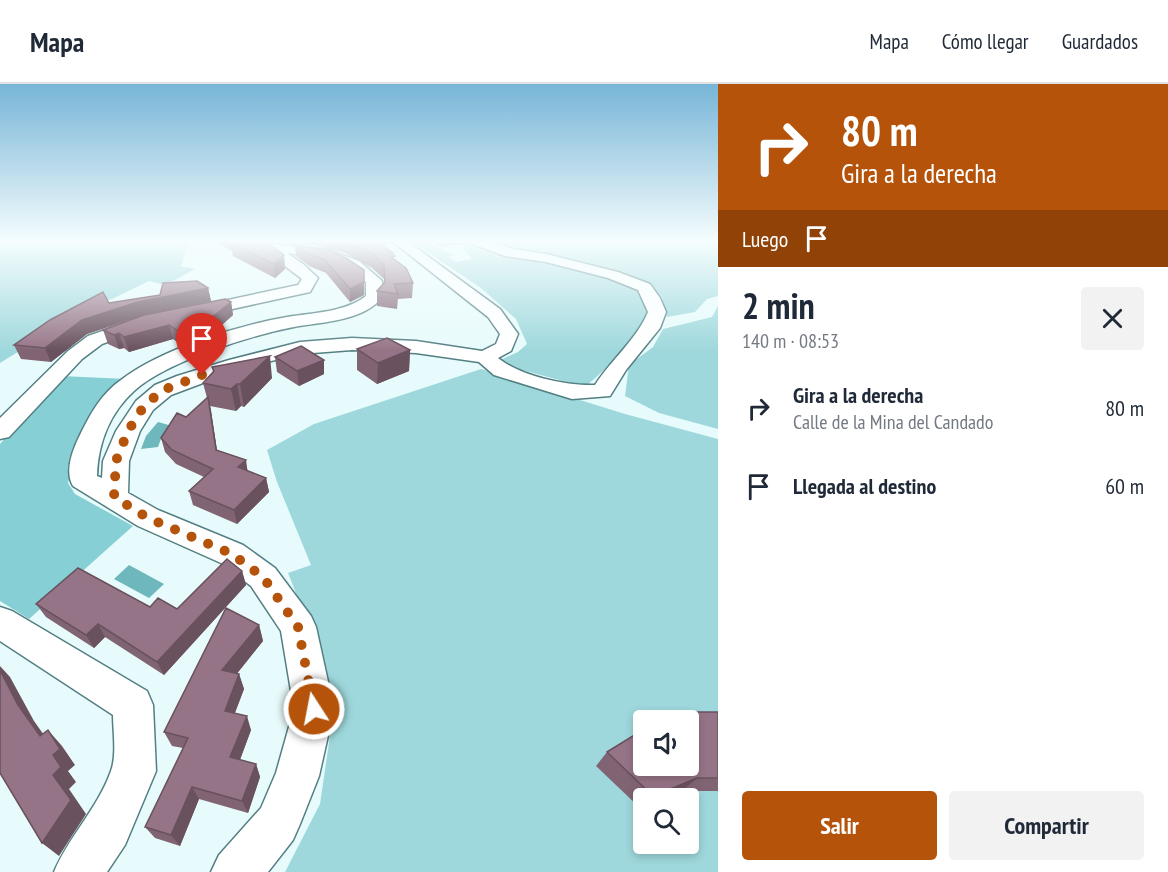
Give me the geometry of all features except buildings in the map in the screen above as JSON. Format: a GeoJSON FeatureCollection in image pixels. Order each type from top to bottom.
{"type":"FeatureCollection","features":[{"type":"Feature","properties":{"kind":"street"},"geometry":{"type":"LineString","coordinates":[[175,316],[304,289],[309,284],[310,278]]}},
{"type":"Feature","properties":{"kind":"street"},"geometry":{"type":"LineString","coordinates":[[236,872],[277,824],[297,776],[314,709],[298,627],[263,577],[232,554],[148,518],[83,480],[85,452],[103,412],[127,385],[162,363],[222,340],[274,325],[344,312],[364,305],[374,297],[374,281],[370,278]]}},
{"type":"Feature","properties":{"kind":"street"},"geometry":{"type":"LineString","coordinates":[[448,278],[494,313],[509,334],[504,347],[485,357]]}},
{"type":"Feature","properties":{"kind":"street"},"geometry":{"type":"LineString","coordinates":[[114,497],[116,461],[128,431],[144,406],[163,390],[236,364],[300,348],[352,344],[416,347],[485,357],[501,371],[572,392],[602,391],[617,367],[651,328],[657,312],[652,298],[644,287],[620,278]]}},
{"type":"Feature","properties":{"kind":"street"},"geometry":{"type":"LineString","coordinates":[[0,432],[75,355],[95,340],[153,321]]}},
{"type":"Feature","properties":{"kind":"street"},"geometry":{"type":"LineString","coordinates":[[0,622],[133,705],[134,771],[108,828],[79,872]]}},
{"type":"Feature","properties":{"kind":"shaded area"},"geometry":{"type":"Polygon","coordinates":[[[0,278],[179,278],[165,285],[149,281],[112,299],[99,302],[0,363],[0,278]]]}},
{"type":"Feature","properties":{"kind":"shaded area"},"geometry":{"type":"Polygon","coordinates":[[[466,278],[607,278],[623,282],[641,291],[647,304],[646,314],[642,325],[624,349],[585,387],[511,367],[500,360],[518,352],[527,344],[516,319],[466,278]]]}},
{"type":"Feature","properties":{"kind":"shaded area"},"geometry":{"type":"Polygon","coordinates":[[[619,278],[718,278],[718,296],[707,299],[695,312],[667,317],[662,297],[648,285],[619,278]]]}},
{"type":"Feature","properties":{"kind":"shaded area"},"geometry":{"type":"Polygon","coordinates":[[[718,306],[718,429],[659,413],[625,396],[629,365],[653,347],[663,329],[712,317],[718,306]]]}},
{"type":"Feature","properties":{"kind":"shaded area"},"geometry":{"type":"Polygon","coordinates":[[[481,369],[625,414],[718,439],[718,872],[285,872],[320,804],[331,729],[323,661],[288,573],[311,565],[277,482],[267,450],[314,424],[481,369]]]}},
{"type":"Feature","properties":{"kind":"shaded area"},"geometry":{"type":"Polygon","coordinates":[[[61,376],[127,379],[74,457],[68,483],[75,494],[133,526],[29,619],[0,601],[0,444],[61,376]]]}},
{"type":"Feature","properties":{"kind":"shaded area"},"geometry":{"type":"Polygon","coordinates":[[[158,422],[172,426],[162,436],[158,447],[141,449],[146,436],[158,422]]]}},
{"type":"Feature","properties":{"kind":"shaded area"},"geometry":{"type":"Polygon","coordinates":[[[129,565],[164,584],[149,598],[114,579],[129,565]]]}},
{"type":"Feature","properties":{"kind":"route"},"geometry":{"type":"LineString","coordinates":[[202,375],[163,390],[144,406],[128,431],[116,461],[114,497],[148,518],[232,554],[263,577],[298,627],[314,709]]}}]}
